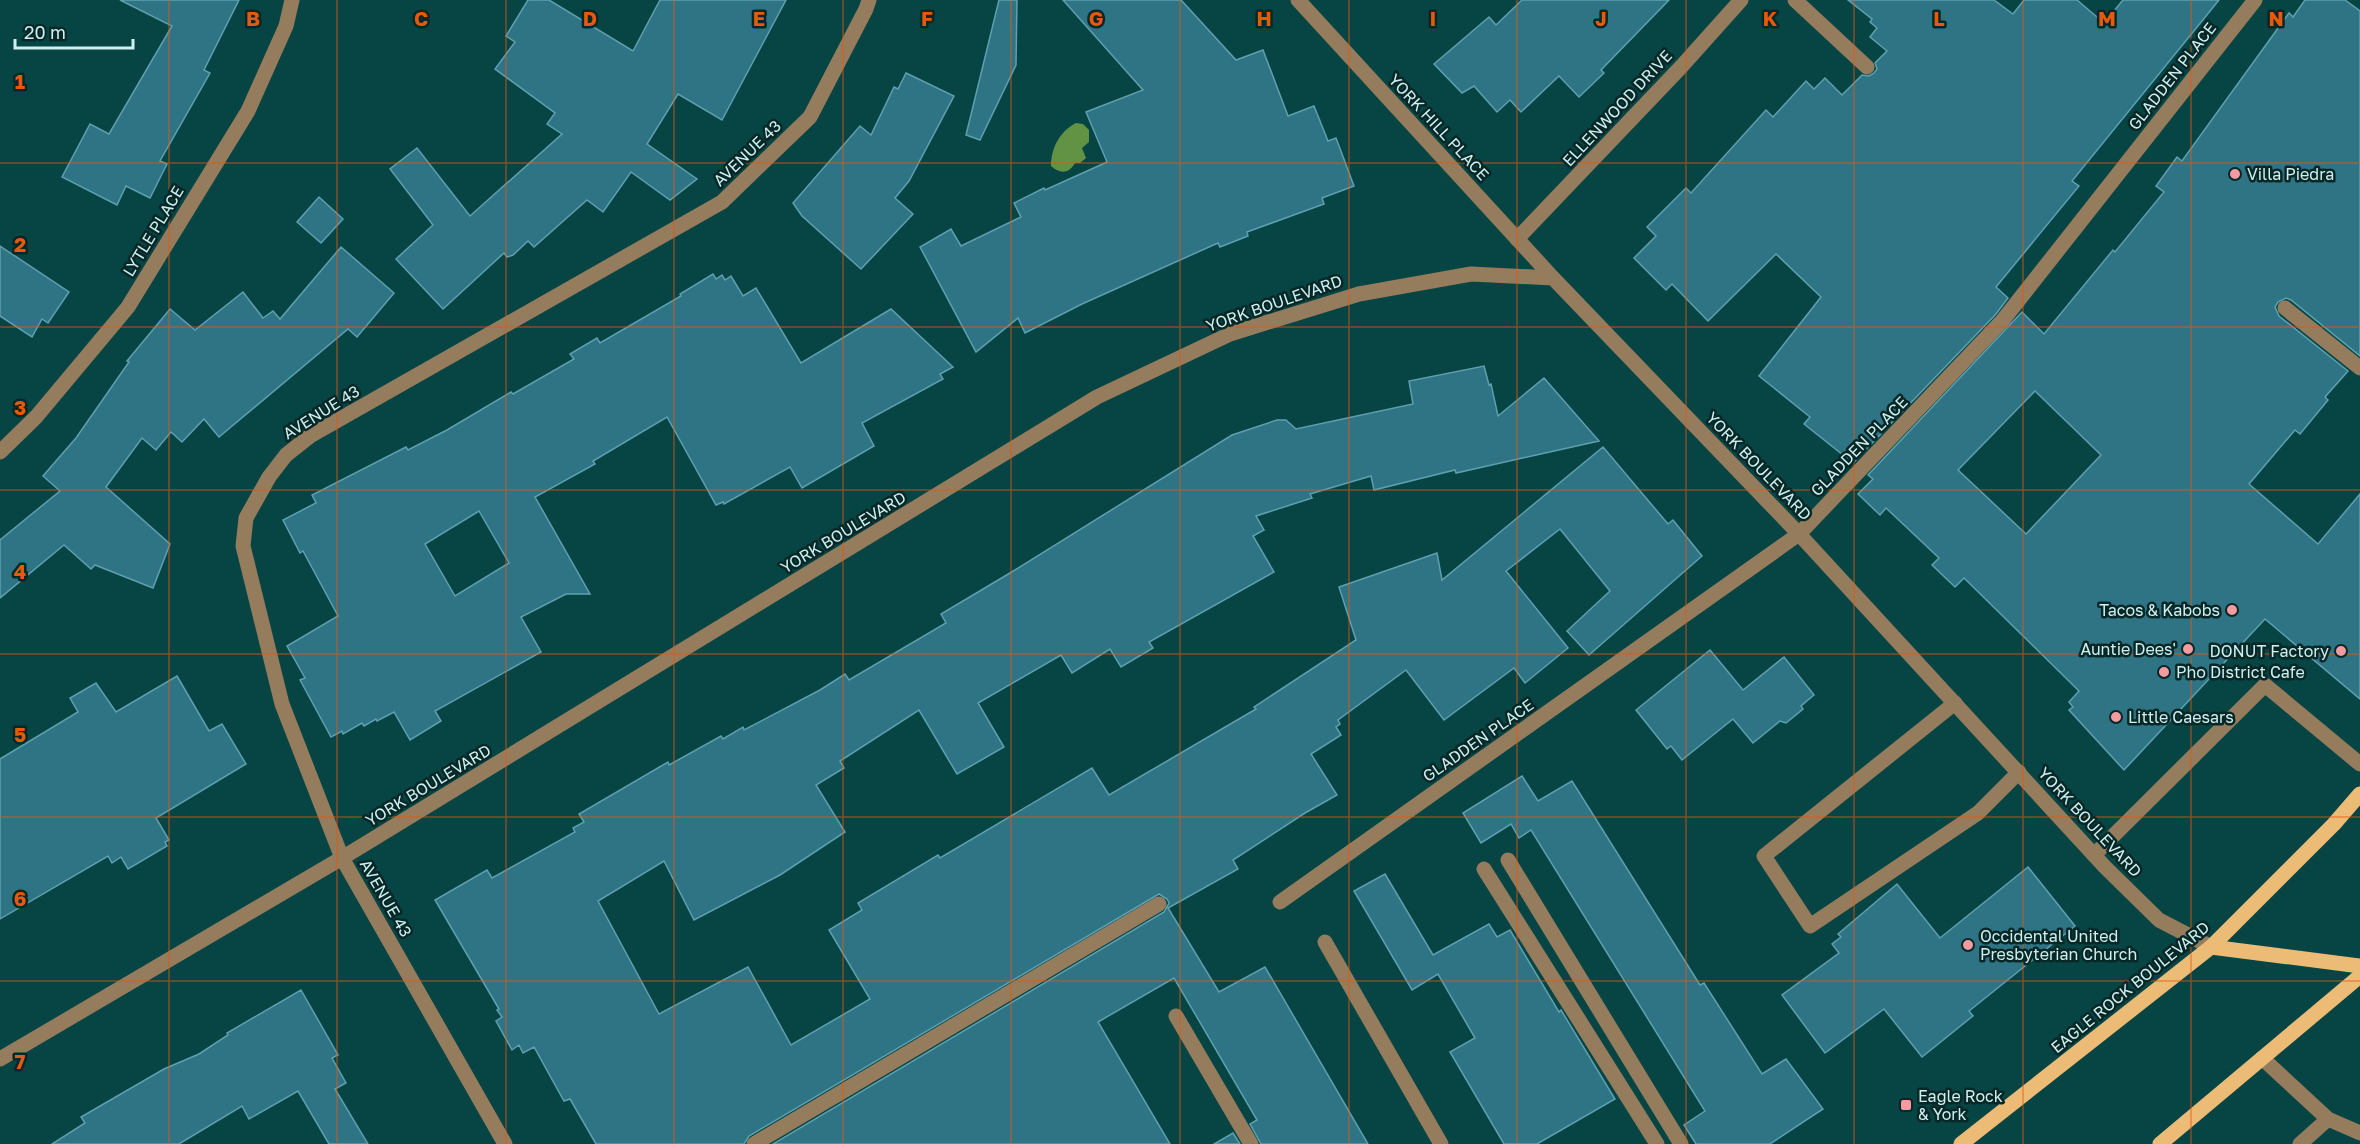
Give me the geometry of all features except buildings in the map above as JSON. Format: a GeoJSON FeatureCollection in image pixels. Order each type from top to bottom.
{"type":"FeatureCollection","features":[{"type":"Feature","properties":{"kind":"main road","name":"EAGLE ROCK BOULEVARD"},"geometry":{"type":"LineString","coordinates":[[1961,1144],[2211,947],[2334,824],[2360,794]]}},
{"type":"Feature","properties":{"kind":"main road","name":"YORK BOULEVARD"},"geometry":{"type":"LineString","coordinates":[[2211,947],[2360,966]]}},
{"type":"Feature","properties":{"kind":"main road"},"geometry":{"type":"LineString","coordinates":[[2162,1144],[2360,976]]}},
{"type":"Feature","properties":{"kind":"street","name":"LYTLE PLACE"},"geometry":{"type":"LineString","coordinates":[[0,452],[36,417],[128,308],[248,111],[286,27],[292,0]]}},
{"type":"Feature","properties":{"kind":"street","name":"AVENUE 43"},"geometry":{"type":"LineString","coordinates":[[505,1144],[342,858],[282,704],[243,546],[246,518],[269,477],[286,455],[310,436],[722,202],[810,117],[866,9],[868,0]]}},
{"type":"Feature","properties":{"kind":"street","name":"YORK HILL PLACE"},"geometry":{"type":"LineString","coordinates":[[1298,0],[1554,278]]}},
{"type":"Feature","properties":{"kind":"street","name":"ELLENWOOD DRIVE"},"geometry":{"type":"LineString","coordinates":[[1517,239],[1681,68],[1741,0]]}},
{"type":"Feature","properties":{"kind":"street"},"geometry":{"type":"LineString","coordinates":[[1795,0],[1867,68]]}},
{"type":"Feature","properties":{"kind":"street","name":"GLADDEN PLACE"},"geometry":{"type":"LineString","coordinates":[[1280,902],[1799,534],[2003,320],[2254,0]]}},
{"type":"Feature","properties":{"kind":"street","name":"YORK BOULEVARD"},"geometry":{"type":"LineString","coordinates":[[0,1059],[342,858],[1097,397],[1230,334],[1359,294],[1471,274],[1554,278],[1799,534],[2094,855],[2159,920],[2211,947]]}},
{"type":"Feature","properties":{"kind":"street"},"geometry":{"type":"LineString","coordinates":[[2285,308],[2360,368]]}},
{"type":"Feature","properties":{"kind":"street"},"geometry":{"type":"LineString","coordinates":[[2094,855],[2265,685],[2360,764]]}},
{"type":"Feature","properties":{"kind":"street"},"geometry":{"type":"LineString","coordinates":[[1955,703],[1764,856],[1810,926],[1978,813],[2019,772]]}},
{"type":"Feature","properties":{"kind":"street"},"geometry":{"type":"LineString","coordinates":[[1508,860],[1681,1144]]}},
{"type":"Feature","properties":{"kind":"street"},"geometry":{"type":"LineString","coordinates":[[1484,869],[1657,1144]]}},
{"type":"Feature","properties":{"kind":"street"},"geometry":{"type":"LineString","coordinates":[[754,1144],[1159,904]]}},
{"type":"Feature","properties":{"kind":"street"},"geometry":{"type":"LineString","coordinates":[[1325,942],[1441,1144]]}},
{"type":"Feature","properties":{"kind":"street"},"geometry":{"type":"LineString","coordinates":[[1176,1016],[1251,1144]]}},
{"type":"Feature","properties":{"kind":"street"},"geometry":{"type":"LineString","coordinates":[[2262,1058],[2328,1119],[2360,1133]]}},
{"type":"Feature","properties":{"kind":"street"},"geometry":{"type":"LineString","coordinates":[[2300,1144],[2328,1119]]}},
{"type":"Feature","properties":{"kind":"shaded area"},"geometry":{"type":"Polygon","coordinates":[[[1076,123],[1083,124],[1089,130],[1089,142],[1082,148],[1086,158],[1064,172],[1051,166],[1051,159],[1061,135],[1076,123]]]}},
{"type":"Feature","properties":{"kind":"place","name":"Villa Piedra"},"geometry":{"type":"Point","coordinates":[2235,174]}},
{"type":"Feature","properties":{"kind":"place","name":"Tacos & Kabobs"},"geometry":{"type":"Point","coordinates":[2232,610]}},
{"type":"Feature","properties":{"kind":"place","name":"Auntie Dees'"},"geometry":{"type":"Point","coordinates":[2188,649]}},
{"type":"Feature","properties":{"kind":"place","name":"DONUT Factory"},"geometry":{"type":"Point","coordinates":[2341,651]}},
{"type":"Feature","properties":{"kind":"place","name":"Pho District Cafe"},"geometry":{"type":"Point","coordinates":[2164,672]}},
{"type":"Feature","properties":{"kind":"place","name":"Little Caesars"},"geometry":{"type":"Point","coordinates":[2116,717]}},
{"type":"Feature","properties":{"kind":"place","name":"Occidental United Presbyterian Church"},"geometry":{"type":"Point","coordinates":[1968,945]}},
{"type":"Feature","properties":{"kind":"place","name":"Eagle Rock & York"},"geometry":{"type":"Point","coordinates":[1906,1105]}}]}
